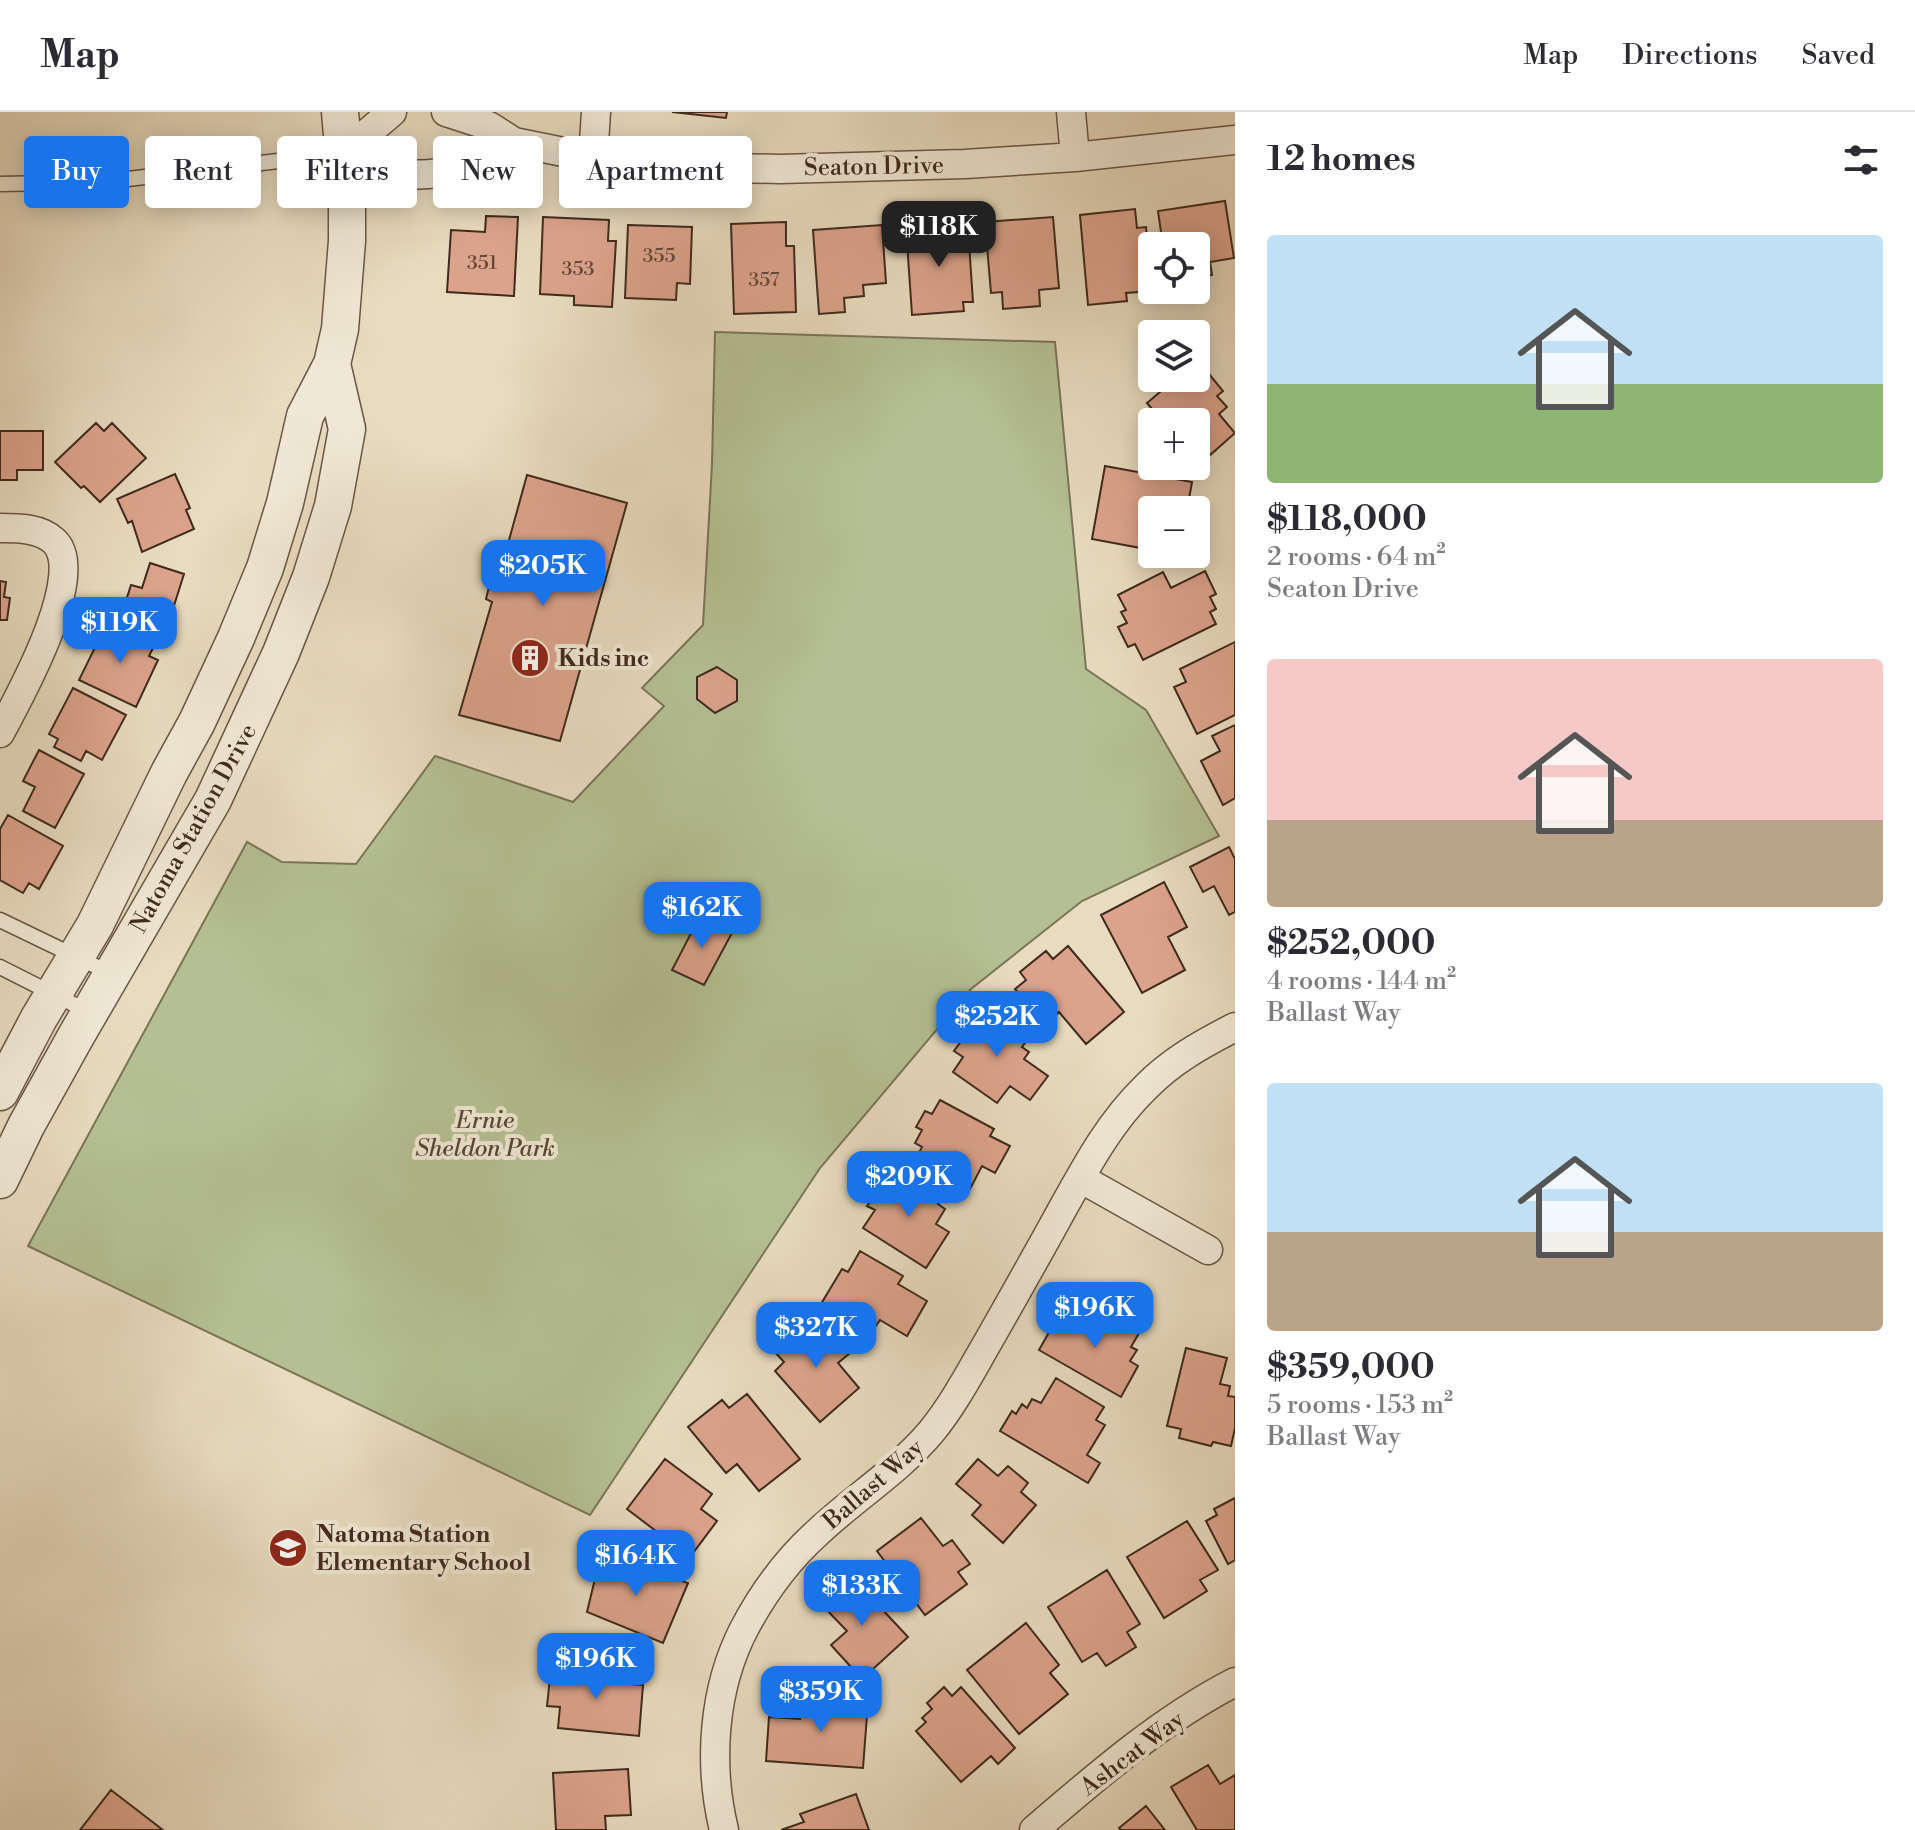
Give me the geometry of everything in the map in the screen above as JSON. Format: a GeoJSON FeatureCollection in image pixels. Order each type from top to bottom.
{"type":"FeatureCollection","features":[{"type":"Feature","properties":{"kind":"street","name":"Natoma Station Drive"},"geometry":{"type":"LineString","coordinates":[[340,112],[342,136]]}},
{"type":"Feature","properties":{"kind":"street"},"geometry":{"type":"LineString","coordinates":[[364,136],[392,112]]}},
{"type":"Feature","properties":{"kind":"street","name":"Seaton Drive"},"geometry":{"type":"LineString","coordinates":[[446,112],[489,126],[505,136]]}},
{"type":"Feature","properties":{"kind":"street"},"geometry":{"type":"LineString","coordinates":[[594,136],[596,112]]}},
{"type":"Feature","properties":{"kind":"street"},"geometry":{"type":"LineString","coordinates":[[1071,112],[1075,157]]}},
{"type":"Feature","properties":{"kind":"street","name":"Seaton Drive"},"geometry":{"type":"LineString","coordinates":[[752,168],[965,164],[1075,157],[1235,140]]}},
{"type":"Feature","properties":{"kind":"street","name":"Natoma Station Drive"},"geometry":{"type":"LineString","coordinates":[[0,1092],[77,957],[197,722],[265,568],[305,416],[332,364],[340,329],[347,241],[346,208]]}},
{"type":"Feature","properties":{"kind":"street","name":"Natoma Station Drive"},"geometry":{"type":"LineString","coordinates":[[0,1180],[26,1126],[213,800],[245,737],[311,577],[333,506],[347,429],[332,364]]}},
{"type":"Feature","properties":{"kind":"street"},"geometry":{"type":"LineString","coordinates":[[0,528],[21,528],[54,541],[60,550],[62,564],[61,583],[40,658],[0,733]]}},
{"type":"Feature","properties":{"kind":"street","name":"Ballast Way"},"geometry":{"type":"LineString","coordinates":[[724,1830],[716,1783],[717,1720],[732,1659],[744,1630],[777,1576],[797,1552],[896,1468],[931,1432],[960,1391],[1106,1133],[1147,1086],[1196,1047],[1235,1027]]}},
{"type":"Feature","properties":{"kind":"street"},"geometry":{"type":"LineString","coordinates":[[1080,1178],[1208,1250]]}},
{"type":"Feature","properties":{"kind":"street","name":"Ashcat Way"},"geometry":{"type":"LineString","coordinates":[[1034,1830],[1100,1773],[1162,1728],[1235,1682]]}},
{"type":"Feature","properties":{"kind":"lane"},"geometry":{"type":"LineString","coordinates":[[0,184],[103,182],[277,161]]}},
{"type":"Feature","properties":{"kind":"lane"},"geometry":{"type":"LineString","coordinates":[[0,921],[112,974]]}},
{"type":"Feature","properties":{"kind":"lane"},"geometry":{"type":"LineString","coordinates":[[0,967],[90,1012]]}},
{"type":"Feature","properties":{"kind":"green space","name":"Ernie Sheldon Park"},"geometry":{"type":"Polygon","coordinates":[[[715,332],[1055,342],[1086,669],[1146,710],[1219,836],[1082,901],[971,989],[820,1168],[590,1515],[28,1246],[247,842],[282,862],[356,864],[435,756],[573,802],[664,706],[642,688],[703,625],[712,464],[715,332]]]}},
{"type":"Feature","properties":{"kind":"building"},"geometry":{"type":"Polygon","coordinates":[[[672,112],[727,112],[726,118],[672,112]]]}},
{"type":"Feature","properties":{"kind":"building"},"geometry":{"type":"Polygon","coordinates":[[[1225,201],[1234,258],[1210,262],[1210,232],[1161,232],[1158,211],[1225,201]]]}},
{"type":"Feature","properties":{"kind":"building"},"geometry":{"type":"Polygon","coordinates":[[[1135,209],[1137,228],[1146,227],[1146,232],[1138,232],[1138,292],[1126,293],[1127,301],[1088,305],[1080,215],[1135,209]]]}},
{"type":"Feature","properties":{"kind":"building"},"geometry":{"type":"Polygon","coordinates":[[[486,216],[518,217],[514,296],[447,292],[451,230],[485,232],[486,216]]]}},
{"type":"Feature","properties":{"kind":"building"},"geometry":{"type":"Polygon","coordinates":[[[543,217],[609,220],[608,241],[616,241],[612,307],[574,305],[574,296],[540,294],[543,217]]]}},
{"type":"Feature","properties":{"kind":"building"},"geometry":{"type":"Polygon","coordinates":[[[1053,217],[1059,288],[1039,290],[1040,306],[1003,309],[1002,292],[991,293],[985,222],[1053,217]]]}},
{"type":"Feature","properties":{"kind":"building"},"geometry":{"type":"Polygon","coordinates":[[[786,222],[786,246],[794,246],[796,312],[734,314],[731,224],[786,222]]]}},
{"type":"Feature","properties":{"kind":"building"},"geometry":{"type":"Polygon","coordinates":[[[628,225],[692,227],[690,284],[677,283],[676,300],[625,298],[628,225]]]}},
{"type":"Feature","properties":{"kind":"building"},"geometry":{"type":"Polygon","coordinates":[[[882,225],[886,283],[863,285],[864,296],[844,298],[845,312],[819,314],[813,230],[882,225]]]}},
{"type":"Feature","properties":{"kind":"building"},"geometry":{"type":"Polygon","coordinates":[[[950,225],[950,230],[968,228],[973,302],[963,302],[964,311],[912,315],[906,227],[950,225]]]}},
{"type":"Feature","properties":{"kind":"building"},"geometry":{"type":"Polygon","coordinates":[[[1210,375],[1223,391],[1217,396],[1227,407],[1219,414],[1235,433],[1210,455],[1210,408],[1151,408],[1147,403],[1160,392],[1210,392],[1210,375]]]}},
{"type":"Feature","properties":{"kind":"building"},"geometry":{"type":"Polygon","coordinates":[[[96,423],[104,431],[112,423],[146,458],[100,502],[55,462],[96,423]]]}},
{"type":"Feature","properties":{"kind":"building"},"geometry":{"type":"Polygon","coordinates":[[[0,431],[43,431],[43,470],[17,470],[17,480],[0,480],[0,431]]]}},
{"type":"Feature","properties":{"kind":"building"},"geometry":{"type":"Polygon","coordinates":[[[1105,466],[1138,472],[1138,480],[1192,482],[1190,496],[1138,496],[1138,548],[1092,539],[1105,466]]]}},
{"type":"Feature","properties":{"kind":"building"},"geometry":{"type":"Polygon","coordinates":[[[175,474],[190,508],[186,510],[194,529],[142,552],[132,521],[128,523],[117,499],[175,474]]]}},
{"type":"Feature","properties":{"kind":"building","name":"Kids inc"},"geometry":{"type":"Polygon","coordinates":[[[527,475],[627,503],[560,741],[459,715],[492,602],[486,599],[494,567],[501,569],[527,475]]]}},
{"type":"Feature","properties":{"kind":"building"},"geometry":{"type":"Polygon","coordinates":[[[150,563],[184,574],[166,631],[128,619],[131,609],[124,607],[131,585],[142,588],[150,563]]]}},
{"type":"Feature","properties":{"kind":"building"},"geometry":{"type":"Polygon","coordinates":[[[1205,571],[1216,594],[1210,597],[1216,609],[1210,612],[1216,624],[1143,660],[1135,644],[1128,647],[1118,627],[1127,623],[1121,612],[1126,610],[1118,595],[1163,572],[1171,588],[1205,571]]]}},
{"type":"Feature","properties":{"kind":"building"},"geometry":{"type":"Polygon","coordinates":[[[0,581],[6,582],[4,597],[10,598],[7,620],[0,620],[0,581]]]}},
{"type":"Feature","properties":{"kind":"building"},"geometry":{"type":"Polygon","coordinates":[[[107,623],[154,646],[149,656],[158,660],[136,707],[79,680],[107,623]]]}},
{"type":"Feature","properties":{"kind":"building"},"geometry":{"type":"Polygon","coordinates":[[[1235,642],[1235,715],[1197,734],[1174,687],[1186,682],[1180,669],[1235,642]]]}},
{"type":"Feature","properties":{"kind":"building"},"geometry":{"type":"Polygon","coordinates":[[[717,667],[737,680],[737,701],[715,713],[697,699],[697,677],[717,667]]]}},
{"type":"Feature","properties":{"kind":"building"},"geometry":{"type":"Polygon","coordinates":[[[73,688],[126,715],[102,760],[86,751],[81,761],[54,747],[58,739],[49,734],[73,688]]]}},
{"type":"Feature","properties":{"kind":"building"},"geometry":{"type":"Polygon","coordinates":[[[1235,725],[1235,798],[1223,805],[1201,761],[1220,751],[1212,736],[1235,725]]]}},
{"type":"Feature","properties":{"kind":"building"},"geometry":{"type":"Polygon","coordinates":[[[39,750],[84,774],[55,828],[23,811],[35,787],[23,781],[39,750]]]}},
{"type":"Feature","properties":{"kind":"building"},"geometry":{"type":"Polygon","coordinates":[[[8,815],[63,846],[39,889],[29,883],[23,893],[0,880],[0,829],[8,815]]]}},
{"type":"Feature","properties":{"kind":"building"},"geometry":{"type":"Polygon","coordinates":[[[1229,847],[1235,859],[1235,912],[1229,915],[1214,886],[1203,892],[1190,867],[1229,847]]]}},
{"type":"Feature","properties":{"kind":"building"},"geometry":{"type":"Polygon","coordinates":[[[1164,882],[1187,927],[1168,937],[1185,970],[1142,993],[1101,915],[1164,882]]]}},
{"type":"Feature","properties":{"kind":"building"},"geometry":{"type":"Polygon","coordinates":[[[701,914],[733,931],[704,985],[672,970],[701,914]]]}},
{"type":"Feature","properties":{"kind":"building"},"geometry":{"type":"Polygon","coordinates":[[[1068,946],[1124,1012],[1086,1044],[1059,1012],[1046,1024],[1015,989],[1026,980],[1020,972],[1046,951],[1053,959],[1068,946]]]}},
{"type":"Feature","properties":{"kind":"building"},"geometry":{"type":"Polygon","coordinates":[[[985,1008],[1028,1039],[1022,1047],[1029,1052],[1024,1059],[1048,1076],[1030,1100],[1010,1086],[997,1103],[953,1072],[963,1057],[954,1051],[985,1008]]]}},
{"type":"Feature","properties":{"kind":"building"},"geometry":{"type":"Polygon","coordinates":[[[940,1100],[994,1129],[990,1136],[1010,1146],[995,1173],[982,1166],[970,1189],[915,1160],[922,1147],[915,1143],[922,1130],[916,1127],[925,1111],[932,1114],[940,1100]]]}},
{"type":"Feature","properties":{"kind":"building"},"geometry":{"type":"Polygon","coordinates":[[[906,1172],[943,1195],[938,1204],[945,1209],[936,1224],[949,1232],[926,1268],[863,1228],[875,1210],[867,1206],[876,1192],[883,1197],[891,1183],[897,1187],[906,1172]]]}},
{"type":"Feature","properties":{"kind":"building"},"geometry":{"type":"Polygon","coordinates":[[[860,1251],[903,1276],[898,1284],[927,1301],[907,1336],[880,1320],[871,1333],[821,1304],[842,1269],[848,1272],[860,1251]]]}},
{"type":"Feature","properties":{"kind":"building"},"geometry":{"type":"Polygon","coordinates":[[[1102,1312],[1139,1333],[1131,1347],[1137,1350],[1130,1361],[1138,1366],[1121,1397],[1039,1350],[1060,1313],[1084,1327],[1089,1318],[1097,1323],[1102,1312]]]}},
{"type":"Feature","properties":{"kind":"building"},"geometry":{"type":"Polygon","coordinates":[[[821,1323],[849,1354],[838,1363],[859,1388],[820,1422],[775,1371],[784,1362],[774,1351],[801,1327],[807,1335],[821,1323]]]}},
{"type":"Feature","properties":{"kind":"building"},"geometry":{"type":"Polygon","coordinates":[[[1186,1348],[1227,1358],[1220,1384],[1230,1386],[1228,1396],[1235,1397],[1235,1428],[1231,1446],[1213,1442],[1211,1446],[1179,1438],[1181,1429],[1167,1426],[1186,1348]]]}},
{"type":"Feature","properties":{"kind":"building"},"geometry":{"type":"Polygon","coordinates":[[[1056,1378],[1104,1407],[1096,1420],[1105,1425],[1087,1455],[1100,1463],[1088,1483],[1000,1431],[1012,1411],[1016,1414],[1022,1404],[1027,1408],[1032,1399],[1041,1403],[1056,1378]]]}},
{"type":"Feature","properties":{"kind":"building"},"geometry":{"type":"Polygon","coordinates":[[[747,1394],[800,1459],[759,1491],[737,1464],[726,1473],[688,1427],[722,1400],[729,1408],[747,1394]]]}},
{"type":"Feature","properties":{"kind":"building"},"geometry":{"type":"Polygon","coordinates":[[[665,1459],[712,1494],[701,1509],[717,1521],[690,1557],[627,1509],[665,1459]]]}},
{"type":"Feature","properties":{"kind":"building"},"geometry":{"type":"Polygon","coordinates":[[[978,1459],[998,1476],[1008,1466],[1028,1483],[1021,1492],[1036,1505],[1003,1543],[972,1515],[981,1505],[956,1484],[978,1459]]]}},
{"type":"Feature","properties":{"kind":"building"},"geometry":{"type":"Polygon","coordinates":[[[1235,1498],[1235,1560],[1228,1564],[1206,1521],[1217,1515],[1214,1509],[1235,1498]]]}},
{"type":"Feature","properties":{"kind":"building"},"geometry":{"type":"Polygon","coordinates":[[[921,1518],[943,1546],[952,1540],[970,1564],[958,1572],[967,1584],[925,1615],[877,1551],[921,1518]]]}},
{"type":"Feature","properties":{"kind":"building"},"geometry":{"type":"Polygon","coordinates":[[[1187,1521],[1218,1570],[1200,1580],[1207,1591],[1164,1618],[1127,1557],[1187,1521]]]}},
{"type":"Feature","properties":{"kind":"building"},"geometry":{"type":"Polygon","coordinates":[[[601,1554],[688,1583],[663,1643],[587,1612],[601,1554]]]}},
{"type":"Feature","properties":{"kind":"building"},"geometry":{"type":"Polygon","coordinates":[[[1107,1570],[1140,1624],[1127,1632],[1136,1647],[1106,1666],[1097,1653],[1082,1662],[1048,1607],[1107,1570]]]}},
{"type":"Feature","properties":{"kind":"building"},"geometry":{"type":"Polygon","coordinates":[[[851,1576],[908,1637],[862,1679],[831,1645],[847,1631],[821,1604],[851,1576]]]}},
{"type":"Feature","properties":{"kind":"building"},"geometry":{"type":"Polygon","coordinates":[[[1026,1623],[1059,1665],[1050,1673],[1068,1694],[1019,1734],[967,1670],[1026,1623]]]}},
{"type":"Feature","properties":{"kind":"building"},"geometry":{"type":"Polygon","coordinates":[[[570,1659],[605,1662],[603,1682],[643,1685],[639,1736],[558,1728],[560,1707],[547,1706],[550,1678],[568,1680],[570,1659]]]}},
{"type":"Feature","properties":{"kind":"building"},"geometry":{"type":"Polygon","coordinates":[[[944,1687],[952,1696],[961,1687],[1015,1748],[998,1764],[991,1756],[961,1782],[916,1731],[926,1722],[922,1718],[932,1709],[927,1703],[944,1687]]]}},
{"type":"Feature","properties":{"kind":"building"},"geometry":{"type":"Polygon","coordinates":[[[802,1697],[868,1702],[863,1768],[766,1761],[769,1717],[800,1719],[802,1697]]]}},
{"type":"Feature","properties":{"kind":"building"},"geometry":{"type":"Polygon","coordinates":[[[1208,1765],[1220,1784],[1235,1775],[1235,1830],[1197,1830],[1171,1787],[1208,1765]]]}},
{"type":"Feature","properties":{"kind":"building"},"geometry":{"type":"Polygon","coordinates":[[[628,1769],[631,1815],[605,1816],[606,1830],[556,1830],[553,1773],[628,1769]]]}},
{"type":"Feature","properties":{"kind":"building"},"geometry":{"type":"Polygon","coordinates":[[[111,1790],[163,1830],[80,1830],[111,1790]]]}},
{"type":"Feature","properties":{"kind":"building"},"geometry":{"type":"Polygon","coordinates":[[[856,1794],[869,1830],[781,1830],[804,1822],[800,1814],[856,1794]]]}},
{"type":"Feature","properties":{"kind":"building"},"geometry":{"type":"Polygon","coordinates":[[[1146,1806],[1165,1830],[1119,1828],[1146,1806]]]}},
{"type":"Feature","properties":{"kind":"place","name":"Kids inc"},"geometry":{"type":"Point","coordinates":[530,658]}},
{"type":"Feature","properties":{"kind":"place","name":"Natoma Station Elementary School"},"geometry":{"type":"Point","coordinates":[288,1548]}}]}
